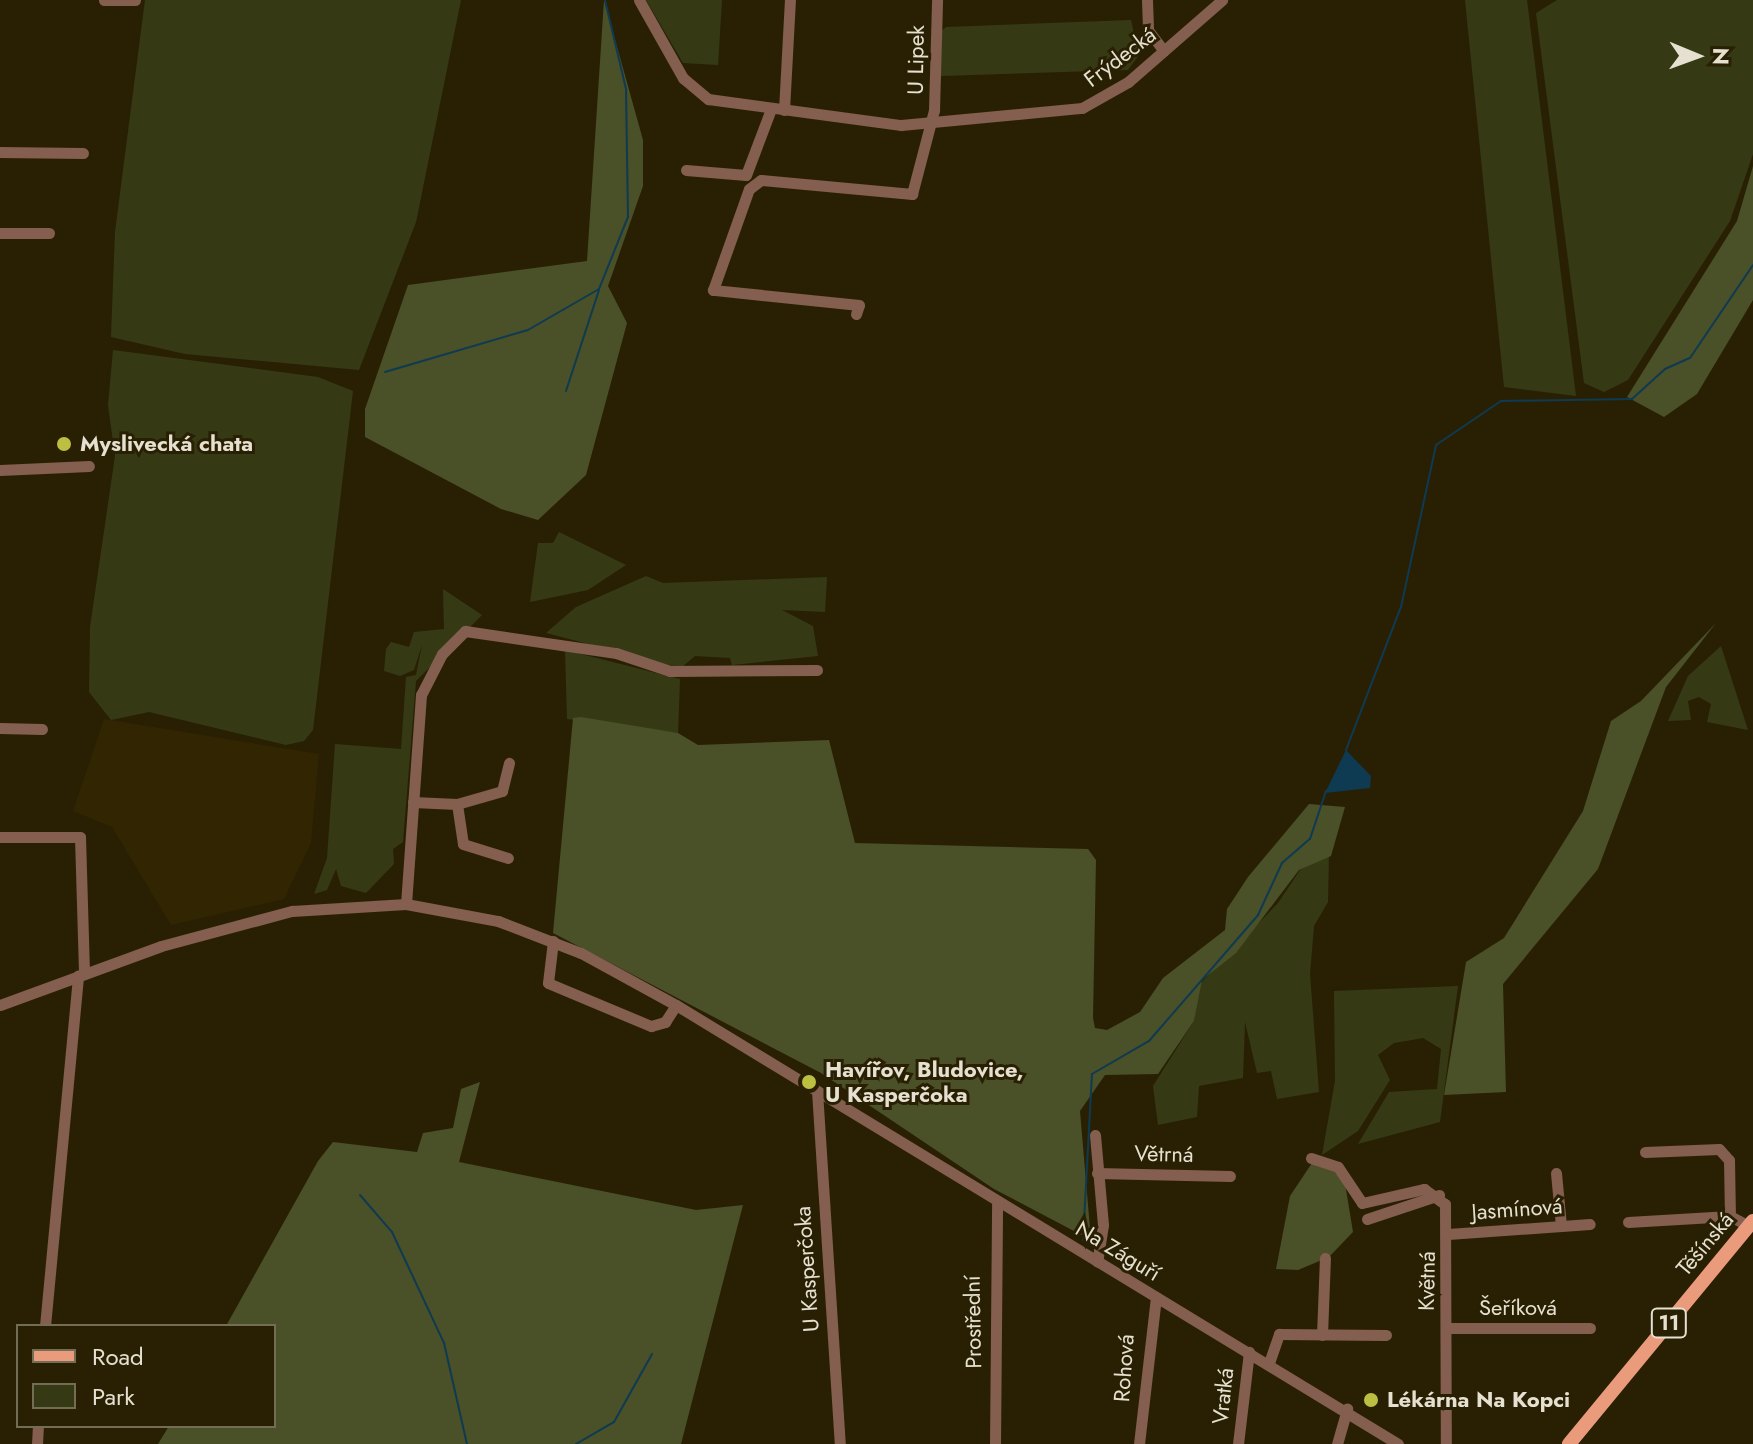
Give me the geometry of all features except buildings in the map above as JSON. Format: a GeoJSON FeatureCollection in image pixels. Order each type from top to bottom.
{"type":"FeatureCollection","features":[{"type":"Feature","properties":{"kind":"main road","name":"Těšínská"},"geometry":{"type":"LineString","coordinates":[[1569,1444],[1751,1224]]}},
{"type":"Feature","properties":{"kind":"street"},"geometry":{"type":"LineString","coordinates":[[104,0],[135,0]]}},
{"type":"Feature","properties":{"kind":"street","name":"Frýdecká"},"geometry":{"type":"LineString","coordinates":[[639,0],[699,94],[778,109],[901,125],[1082,108],[1164,51],[1222,0]]}},
{"type":"Feature","properties":{"kind":"street"},"geometry":{"type":"LineString","coordinates":[[686,170],[746,175],[778,109],[790,0]]}},
{"type":"Feature","properties":{"kind":"street","name":"U Lipek"},"geometry":{"type":"LineString","coordinates":[[859,306],[713,290],[749,189],[761,180],[912,194],[932,121],[937,0]]}},
{"type":"Feature","properties":{"kind":"street"},"geometry":{"type":"LineString","coordinates":[[1147,0],[1148,30],[1164,51]]}},
{"type":"Feature","properties":{"kind":"street"},"geometry":{"type":"LineString","coordinates":[[0,152],[83,153]]}},
{"type":"Feature","properties":{"kind":"street"},"geometry":{"type":"LineString","coordinates":[[0,233],[49,233]]}},
{"type":"Feature","properties":{"kind":"street"},"geometry":{"type":"LineString","coordinates":[[0,470],[89,466]]}},
{"type":"Feature","properties":{"kind":"street"},"geometry":{"type":"LineString","coordinates":[[406,904],[421,695],[442,654],[465,631],[616,653],[670,671],[817,670]]}},
{"type":"Feature","properties":{"kind":"street"},"geometry":{"type":"LineString","coordinates":[[0,728],[42,729]]}},
{"type":"Feature","properties":{"kind":"street"},"geometry":{"type":"LineString","coordinates":[[413,802],[457,804],[502,791],[509,763]]}},
{"type":"Feature","properties":{"kind":"street"},"geometry":{"type":"LineString","coordinates":[[457,804],[463,844],[508,858]]}},
{"type":"Feature","properties":{"kind":"street"},"geometry":{"type":"LineString","coordinates":[[0,837],[80,837],[81,975],[45,1324]]}},
{"type":"Feature","properties":{"kind":"street","name":"Na Záguří"},"geometry":{"type":"LineString","coordinates":[[0,1005],[81,975],[266,916],[406,904],[481,916],[553,941],[676,1005],[1097,1262],[1347,1408],[1398,1444]]}},
{"type":"Feature","properties":{"kind":"street"},"geometry":{"type":"LineString","coordinates":[[553,941],[548,983],[651,1026],[665,1022],[676,1005]]}},
{"type":"Feature","properties":{"kind":"street","name":"U Kasperčoka"},"geometry":{"type":"LineString","coordinates":[[817,1091],[840,1444]]}},
{"type":"Feature","properties":{"kind":"street"},"geometry":{"type":"LineString","coordinates":[[1095,1135],[1104,1237],[1097,1262]]}},
{"type":"Feature","properties":{"kind":"street"},"geometry":{"type":"LineString","coordinates":[[1645,1152],[1719,1149],[1729,1160],[1730,1216]]}},
{"type":"Feature","properties":{"kind":"street"},"geometry":{"type":"LineString","coordinates":[[1311,1158],[1338,1167],[1356,1198],[1369,1204],[1420,1189],[1439,1195]]}},
{"type":"Feature","properties":{"kind":"street","name":"Větrná"},"geometry":{"type":"LineString","coordinates":[[1097,1173],[1230,1176]]}},
{"type":"Feature","properties":{"kind":"street"},"geometry":{"type":"LineString","coordinates":[[1556,1173],[1561,1226]]}},
{"type":"Feature","properties":{"kind":"street"},"geometry":{"type":"LineString","coordinates":[[1367,1219],[1439,1195]]}},
{"type":"Feature","properties":{"kind":"street","name":"Květná"},"geometry":{"type":"LineString","coordinates":[[1439,1195],[1448,1234],[1446,1444]]}},
{"type":"Feature","properties":{"kind":"street","name":"Prostřední"},"geometry":{"type":"LineString","coordinates":[[995,1444],[997,1201]]}},
{"type":"Feature","properties":{"kind":"street"},"geometry":{"type":"LineString","coordinates":[[1628,1222],[1730,1216],[1751,1224]]}},
{"type":"Feature","properties":{"kind":"street","name":"Jasmínová"},"geometry":{"type":"LineString","coordinates":[[1448,1234],[1590,1224]]}},
{"type":"Feature","properties":{"kind":"street"},"geometry":{"type":"LineString","coordinates":[[1322,1335],[1325,1258]]}},
{"type":"Feature","properties":{"kind":"street","name":"Rohová"},"geometry":{"type":"LineString","coordinates":[[1139,1444],[1156,1297]]}},
{"type":"Feature","properties":{"kind":"street","name":"Šeříková"},"geometry":{"type":"LineString","coordinates":[[1447,1328],[1590,1328]]}},
{"type":"Feature","properties":{"kind":"street"},"geometry":{"type":"LineString","coordinates":[[1269,1363],[1279,1334],[1386,1335]]}},
{"type":"Feature","properties":{"kind":"street","name":"Vratká"},"geometry":{"type":"LineString","coordinates":[[1238,1444],[1249,1352]]}},
{"type":"Feature","properties":{"kind":"street"},"geometry":{"type":"LineString","coordinates":[[1337,1444],[1347,1408]]}},
{"type":"Feature","properties":{"kind":"shaded area"},"geometry":{"type":"Polygon","coordinates":[[[104,719],[319,754],[311,843],[284,899],[171,925],[112,827],[73,811],[104,719]]]}},
{"type":"Feature","properties":{"kind":"green space"},"geometry":{"type":"Polygon","coordinates":[[[145,0],[461,0],[416,222],[359,370],[185,354],[111,337],[115,232],[145,0]]]}},
{"type":"Feature","properties":{"kind":"green space"},"geometry":{"type":"Polygon","coordinates":[[[604,0],[643,140],[643,186],[608,286],[627,323],[586,475],[538,520],[501,509],[365,437],[365,409],[408,285],[587,261],[604,0]]]}},
{"type":"Feature","properties":{"kind":"green space"},"geometry":{"type":"Polygon","coordinates":[[[646,0],[722,0],[718,65],[683,63],[646,0]]]}},
{"type":"Feature","properties":{"kind":"green space"},"geometry":{"type":"Polygon","coordinates":[[[1465,0],[1527,0],[1576,396],[1504,387],[1465,0]]]}},
{"type":"Feature","properties":{"kind":"green space"},"geometry":{"type":"Polygon","coordinates":[[[1557,0],[1753,0],[1753,154],[1730,221],[1628,380],[1604,392],[1584,383],[1536,13],[1557,0]]]}},
{"type":"Feature","properties":{"kind":"green space"},"geometry":{"type":"Polygon","coordinates":[[[1131,20],[1139,55],[1128,70],[941,76],[940,32],[946,27],[1131,20]]]}},
{"type":"Feature","properties":{"kind":"green space"},"geometry":{"type":"Polygon","coordinates":[[[1753,166],[1753,300],[1697,394],[1664,417],[1627,397],[1737,221],[1753,166]]]}},
{"type":"Feature","properties":{"kind":"green space"},"geometry":{"type":"Polygon","coordinates":[[[113,350],[318,377],[353,391],[313,730],[304,741],[286,745],[149,712],[111,720],[89,692],[90,627],[115,456],[108,405],[113,350]]]}},
{"type":"Feature","properties":{"kind":"green space"},"geometry":{"type":"Polygon","coordinates":[[[559,532],[626,565],[588,590],[530,602],[538,543],[553,543],[559,532]]]}},
{"type":"Feature","properties":{"kind":"green space"},"geometry":{"type":"Polygon","coordinates":[[[646,576],[663,583],[827,577],[825,612],[782,610],[813,626],[818,656],[732,665],[730,658],[695,656],[681,668],[546,633],[576,607],[646,576]]]}},
{"type":"Feature","properties":{"kind":"green space"},"geometry":{"type":"Polygon","coordinates":[[[443,589],[482,615],[416,681],[403,842],[393,849],[394,864],[366,893],[341,886],[336,869],[327,890],[314,894],[327,858],[335,744],[401,749],[406,677],[416,675],[422,645],[414,670],[400,676],[384,671],[386,649],[391,642],[409,647],[414,632],[444,629],[443,589]]]}},
{"type":"Feature","properties":{"kind":"green space"},"geometry":{"type":"Polygon","coordinates":[[[1716,623],[1666,687],[1598,869],[1503,984],[1506,1092],[1444,1095],[1466,962],[1504,938],[1583,811],[1611,721],[1641,701],[1716,623]]]}},
{"type":"Feature","properties":{"kind":"green space"},"geometry":{"type":"Polygon","coordinates":[[[1721,646],[1748,730],[1707,722],[1711,704],[1699,697],[1688,701],[1691,720],[1668,721],[1688,676],[1721,646]]]}},
{"type":"Feature","properties":{"kind":"green space"},"geometry":{"type":"Polygon","coordinates":[[[565,650],[680,679],[678,733],[567,719],[565,650]]]}},
{"type":"Feature","properties":{"kind":"green space"},"geometry":{"type":"Polygon","coordinates":[[[573,718],[678,733],[698,745],[829,740],[855,843],[1088,849],[1096,860],[1093,1018],[1095,1028],[1107,1030],[1140,1012],[1163,978],[1225,930],[1227,909],[1248,877],[1309,804],[1345,807],[1331,856],[1299,870],[1236,953],[1202,980],[1194,1021],[1158,1074],[1105,1075],[1080,1111],[1091,1240],[994,1189],[821,1073],[553,933],[573,718]]]}},
{"type":"Feature","properties":{"kind":"green space"},"geometry":{"type":"Polygon","coordinates":[[[1329,853],[1328,902],[1314,926],[1310,974],[1319,1092],[1277,1099],[1271,1071],[1257,1073],[1245,1022],[1243,1078],[1199,1086],[1197,1117],[1158,1125],[1153,1086],[1194,1021],[1199,985],[1278,903],[1300,870],[1329,853]]]}},
{"type":"Feature","properties":{"kind":"green space"},"geometry":{"type":"Polygon","coordinates":[[[1458,986],[1440,1122],[1358,1144],[1389,1092],[1437,1089],[1441,1049],[1423,1038],[1394,1043],[1378,1055],[1390,1080],[1358,1131],[1322,1155],[1335,1081],[1334,991],[1458,986]]]}},
{"type":"Feature","properties":{"kind":"green space"},"geometry":{"type":"Polygon","coordinates":[[[480,1082],[459,1162],[696,1210],[743,1205],[681,1444],[158,1444],[168,1428],[276,1428],[276,1324],[227,1324],[318,1161],[333,1142],[417,1152],[423,1133],[453,1128],[461,1089],[480,1082]]]}},
{"type":"Feature","properties":{"kind":"green space"},"geometry":{"type":"Polygon","coordinates":[[[1314,1160],[1342,1165],[1353,1232],[1329,1257],[1298,1270],[1276,1269],[1290,1196],[1314,1160]]]}},
{"type":"Feature","properties":{"kind":"water"},"geometry":{"type":"Polygon","coordinates":[[[1346,750],[1371,776],[1370,788],[1325,793],[1346,750]]]}},
{"type":"Feature","properties":{"kind":"waterway"},"geometry":{"type":"LineString","coordinates":[[385,372],[528,330],[599,289],[628,217],[626,89],[605,0]]}},
{"type":"Feature","properties":{"kind":"waterway"},"geometry":{"type":"LineString","coordinates":[[1346,750],[1401,607],[1436,445],[1501,401],[1632,399],[1665,369],[1690,358],[1753,265]]}},
{"type":"Feature","properties":{"kind":"waterway"},"geometry":{"type":"LineString","coordinates":[[566,391],[599,290]]}},
{"type":"Feature","properties":{"kind":"waterway"},"geometry":{"type":"LineString","coordinates":[[1083,1240],[1092,1074],[1149,1041],[1258,915],[1282,863],[1310,839],[1326,791]]}},
{"type":"Feature","properties":{"kind":"waterway"},"geometry":{"type":"LineString","coordinates":[[360,1195],[392,1232],[444,1343],[467,1444]]}},
{"type":"Feature","properties":{"kind":"waterway"},"geometry":{"type":"LineString","coordinates":[[576,1444],[614,1422],[652,1354]]}},
{"type":"Feature","properties":{"kind":"place","name":"Myslivecká chata"},"geometry":{"type":"Point","coordinates":[64,444]}},
{"type":"Feature","properties":{"kind":"place","name":"Havířov, Bludovice, U Kasperčoka"},"geometry":{"type":"Point","coordinates":[809,1082]}},
{"type":"Feature","properties":{"kind":"place","name":"Lékárna Na Kopci"},"geometry":{"type":"Point","coordinates":[1371,1400]}}]}
